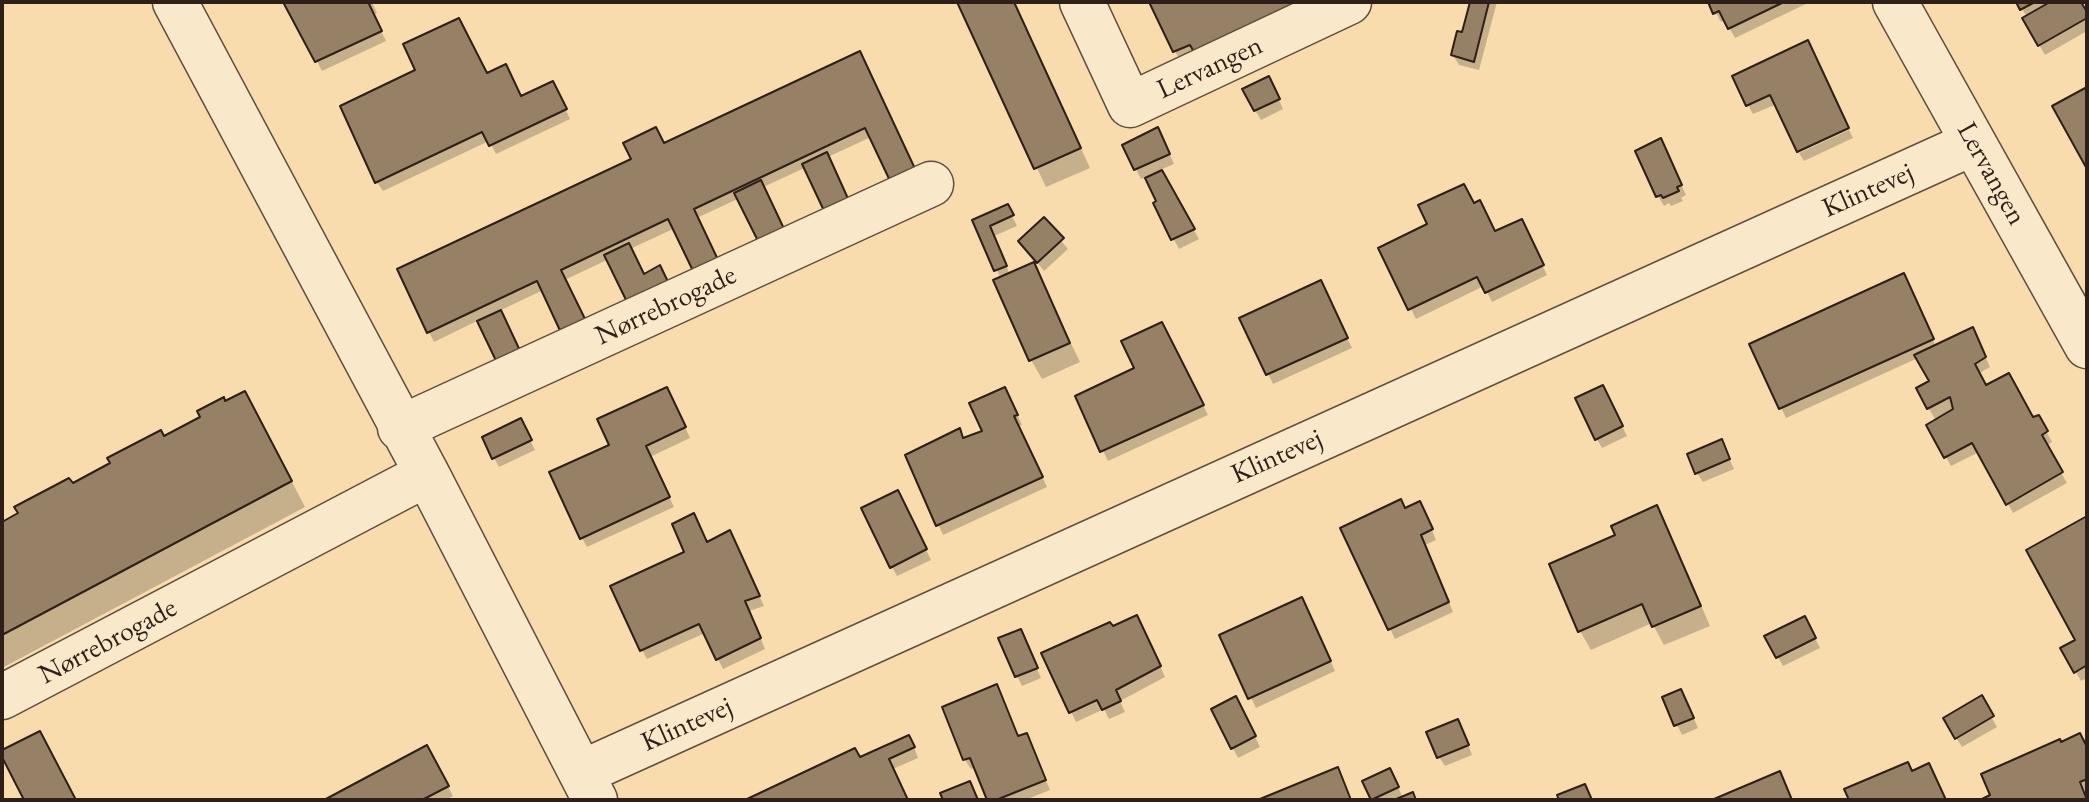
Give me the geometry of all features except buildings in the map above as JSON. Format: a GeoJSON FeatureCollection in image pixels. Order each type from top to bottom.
{"type":"FeatureCollection","features":[{"type":"Feature","properties":{"kind":"street"},"geometry":{"type":"LineString","coordinates":[[175,2],[427,474],[588,786]]}},
{"type":"Feature","properties":{"kind":"street","name":"Lervangen"},"geometry":{"type":"LineString","coordinates":[[1082,2],[1130,105],[1349,2]]}},
{"type":"Feature","properties":{"kind":"street","name":"Lervangen"},"geometry":{"type":"LineString","coordinates":[[1895,2],[2083,331]]}},
{"type":"Feature","properties":{"kind":"street","name":"Klintevej"},"geometry":{"type":"LineString","coordinates":[[588,786],[1973,143]]}},
{"type":"Feature","properties":{"kind":"street","name":"Nørrebrogade"},"geometry":{"type":"LineString","coordinates":[[400,428],[931,184]]}},
{"type":"Feature","properties":{"kind":"street","name":"Nørrebrogade"},"geometry":{"type":"LineString","coordinates":[[2,697],[427,474]]}}]}
